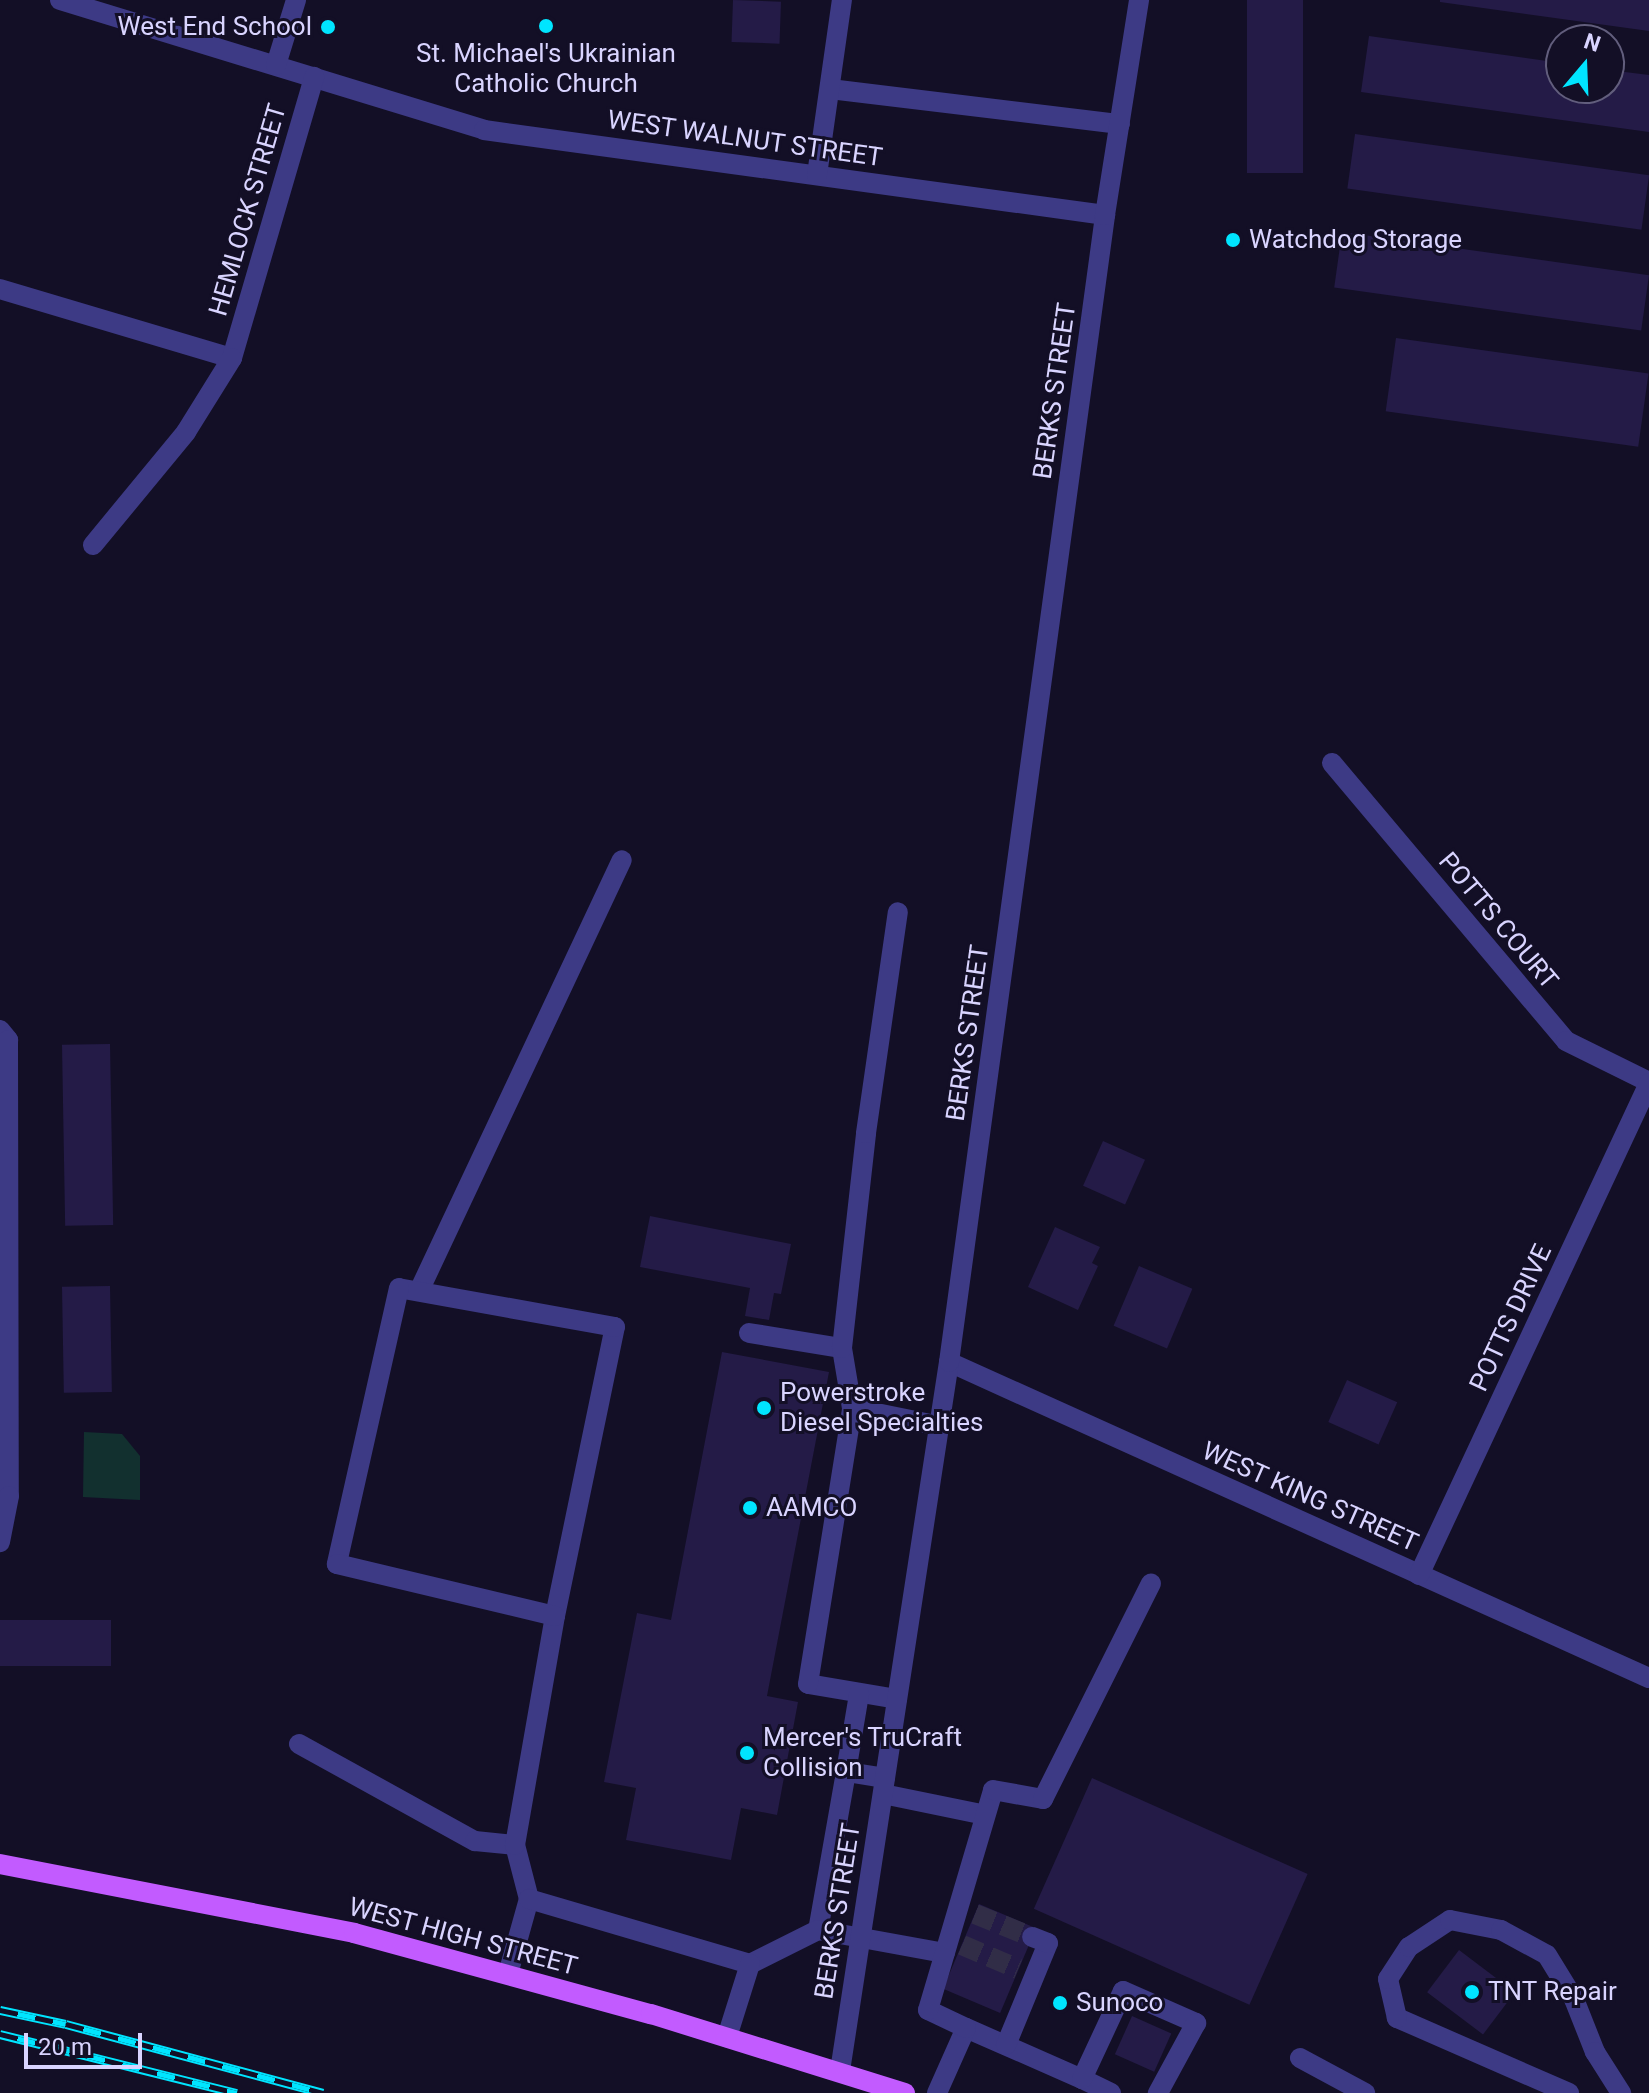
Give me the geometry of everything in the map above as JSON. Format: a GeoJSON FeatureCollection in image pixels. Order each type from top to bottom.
{"type":"FeatureCollection","features":[{"type":"Feature","properties":{"kind":"main road","name":"WEST HIGH STREET"},"geometry":{"type":"LineString","coordinates":[[0,1864],[354,1933],[727,2037],[905,2093]]}},
{"type":"Feature","properties":{"kind":"street","name":"WEST WALNUT STREET"},"geometry":{"type":"LineString","coordinates":[[60,0],[484,130],[1105,215]]}},
{"type":"Feature","properties":{"kind":"street"},"geometry":{"type":"LineString","coordinates":[[276,65],[296,0]]}},
{"type":"Feature","properties":{"kind":"street"},"geometry":{"type":"LineString","coordinates":[[817,175],[842,0]]}},
{"type":"Feature","properties":{"kind":"street","name":"BERKS STREET"},"geometry":{"type":"LineString","coordinates":[[840,2071],[940,1426],[1105,215],[1139,0]]}},
{"type":"Feature","properties":{"kind":"street","name":"HEMLOCK STREET"},"geometry":{"type":"LineString","coordinates":[[93,545],[186,432],[232,358],[314,77]]}},
{"type":"Feature","properties":{"kind":"street"},"geometry":{"type":"LineString","coordinates":[[830,89],[1120,124]]}},
{"type":"Feature","properties":{"kind":"street","name":"HEMLOCK STREET"},"geometry":{"type":"LineString","coordinates":[[0,289],[232,358]]}},
{"type":"Feature","properties":{"kind":"street","name":"POTTS COURT"},"geometry":{"type":"LineString","coordinates":[[1332,763],[1566,1041],[1649,1082]]}},
{"type":"Feature","properties":{"kind":"street"},"geometry":{"type":"LineString","coordinates":[[419,1291],[622,860]]}},
{"type":"Feature","properties":{"kind":"street"},"geometry":{"type":"LineString","coordinates":[[897,1699],[808,1684],[852,1408],[842,1348],[866,1133],[898,912]]}},
{"type":"Feature","properties":{"kind":"street"},"geometry":{"type":"LineString","coordinates":[[0,1030],[8,1040],[9,1496],[0,1542]]}},
{"type":"Feature","properties":{"kind":"street","name":"POTTS DRIVE"},"geometry":{"type":"LineString","coordinates":[[1419,1575],[1649,1082]]}},
{"type":"Feature","properties":{"kind":"street"},"geometry":{"type":"LineString","coordinates":[[508,1974],[529,1899],[515,1845],[555,1616],[615,1327],[399,1288],[337,1564],[555,1616]]}},
{"type":"Feature","properties":{"kind":"street"},"geometry":{"type":"LineString","coordinates":[[749,1333],[842,1348]]}},
{"type":"Feature","properties":{"kind":"street","name":"WEST KING STREET"},"geometry":{"type":"LineString","coordinates":[[949,1362],[1649,1678]]}},
{"type":"Feature","properties":{"kind":"street"},"geometry":{"type":"LineString","coordinates":[[852,1408],[940,1426]]}},
{"type":"Feature","properties":{"kind":"street"},"geometry":{"type":"LineString","coordinates":[[1111,2093],[928,2010],[967,1911],[985,1815],[993,1790],[1043,1799],[1151,1583]]}},
{"type":"Feature","properties":{"kind":"street"},"geometry":{"type":"LineString","coordinates":[[818,1930],[859,1694]]}},
{"type":"Feature","properties":{"kind":"street"},"geometry":{"type":"LineString","coordinates":[[299,1744],[475,1841],[515,1845]]}},
{"type":"Feature","properties":{"kind":"street"},"geometry":{"type":"LineString","coordinates":[[846,1772],[985,1815]]}},
{"type":"Feature","properties":{"kind":"street"},"geometry":{"type":"LineString","coordinates":[[529,1899],[750,1964],[818,1930],[952,1946]]}},
{"type":"Feature","properties":{"kind":"street"},"geometry":{"type":"LineString","coordinates":[[1569,2093],[1397,2018],[1388,1979],[1409,1947],[1450,1920],[1501,1930],[1547,1955],[1574,1999],[1595,2052],[1621,2093]]}},
{"type":"Feature","properties":{"kind":"street"},"geometry":{"type":"LineString","coordinates":[[1006,2045],[1026,1972],[1048,1943],[1032,1937]]}},
{"type":"Feature","properties":{"kind":"street"},"geometry":{"type":"LineString","coordinates":[[727,2037],[750,1964]]}},
{"type":"Feature","properties":{"kind":"street"},"geometry":{"type":"LineString","coordinates":[[1082,2079],[1123,1991],[1196,2023],[1158,2093]]}},
{"type":"Feature","properties":{"kind":"street"},"geometry":{"type":"LineString","coordinates":[[937,2093],[966,2028]]}},
{"type":"Feature","properties":{"kind":"street"},"geometry":{"type":"LineString","coordinates":[[1300,2058],[1365,2093]]}},
{"type":"Feature","properties":{"kind":"green space"},"geometry":{"type":"Polygon","coordinates":[[[84,1432],[122,1434],[140,1456],[140,1500],[83,1497],[84,1432]]]}},
{"type":"Feature","properties":{"kind":"building"},"geometry":{"type":"Polygon","coordinates":[[[733,0],[781,2],[780,44],[732,42],[733,0]]]}},
{"type":"Feature","properties":{"kind":"building"},"geometry":{"type":"Polygon","coordinates":[[[1247,0],[1303,0],[1303,173],[1247,173],[1247,0]]]}},
{"type":"Feature","properties":{"kind":"building"},"geometry":{"type":"Polygon","coordinates":[[[1649,0],[1649,31],[1625,28],[1625,24],[1599,24],[1440,2],[1649,0]]]}},
{"type":"Feature","properties":{"kind":"building"},"geometry":{"type":"Polygon","coordinates":[[[1369,36],[1545,61],[1545,104],[1625,104],[1625,72],[1649,75],[1649,132],[1361,92],[1369,36]]]}},
{"type":"Feature","properties":{"kind":"building"},"geometry":{"type":"Polygon","coordinates":[[[1355,134],[1649,175],[1641,230],[1347,188],[1355,134]]]}},
{"type":"Feature","properties":{"kind":"building"},"geometry":{"type":"Polygon","coordinates":[[[1342,232],[1649,275],[1641,331],[1334,287],[1342,232]]]}},
{"type":"Feature","properties":{"kind":"building"},"geometry":{"type":"Polygon","coordinates":[[[1396,338],[1649,373],[1638,447],[1386,411],[1396,338]]]}},
{"type":"Feature","properties":{"kind":"building"},"geometry":{"type":"Polygon","coordinates":[[[110,1044],[113,1225],[65,1226],[62,1045],[110,1044]]]}},
{"type":"Feature","properties":{"kind":"building"},"geometry":{"type":"Polygon","coordinates":[[[1103,1141],[1145,1160],[1125,1204],[1083,1186],[1103,1141]]]}},
{"type":"Feature","properties":{"kind":"building"},"geometry":{"type":"Polygon","coordinates":[[[650,1216],[791,1244],[781,1294],[774,1293],[769,1320],[745,1316],[750,1288],[640,1267],[650,1216]]]}},
{"type":"Feature","properties":{"kind":"building"},"geometry":{"type":"Polygon","coordinates":[[[1055,1227],[1100,1247],[1092,1263],[1098,1266],[1078,1310],[1028,1287],[1055,1227]]]}},
{"type":"Feature","properties":{"kind":"building"},"geometry":{"type":"Polygon","coordinates":[[[1139,1266],[1192,1289],[1167,1348],[1114,1326],[1139,1266]]]}},
{"type":"Feature","properties":{"kind":"building"},"geometry":{"type":"Polygon","coordinates":[[[110,1286],[112,1392],[64,1393],[62,1287],[110,1286]]]}},
{"type":"Feature","properties":{"kind":"building"},"geometry":{"type":"Polygon","coordinates":[[[722,1352],[829,1372],[767,1696],[798,1702],[777,1815],[741,1808],[731,1860],[626,1840],[636,1788],[604,1782],[637,1613],[671,1620],[722,1352]]]}},
{"type":"Feature","properties":{"kind":"building"},"geometry":{"type":"Polygon","coordinates":[[[1347,1380],[1397,1402],[1379,1444],[1328,1422],[1347,1380]]]}},
{"type":"Feature","properties":{"kind":"building"},"geometry":{"type":"Polygon","coordinates":[[[0,1620],[111,1620],[111,1666],[0,1666],[0,1620]]]}},
{"type":"Feature","properties":{"kind":"building"},"geometry":{"type":"Polygon","coordinates":[[[1092,1778],[1308,1874],[1249,2005],[1034,1909],[1092,1778]]]}},
{"type":"Feature","properties":{"kind":"building"},"geometry":{"type":"Polygon","coordinates":[[[979,1904],[1036,1928],[1000,2013],[943,1989],[979,1904]]]}},
{"type":"Feature","properties":{"kind":"building","name":"TNT Repair"},"geometry":{"type":"Polygon","coordinates":[[[1459,1950],[1515,1992],[1483,2034],[1427,1992],[1459,1950]]]}},
{"type":"Feature","properties":{"kind":"building"},"geometry":{"type":"Polygon","coordinates":[[[1132,2016],[1171,2033],[1154,2072],[1115,2054],[1132,2016]]]}},
{"type":"Feature","properties":{"kind":"tunnel"},"geometry":{"type":"LineString","coordinates":[[975,1914],[1032,1937]]}},
{"type":"Feature","properties":{"kind":"tunnel"},"geometry":{"type":"LineString","coordinates":[[962,1945],[1018,1969]]}},
{"type":"Feature","properties":{"kind":"railway"},"geometry":{"type":"LineString","coordinates":[[0,2010],[66,2024],[323,2093]]}},
{"type":"Feature","properties":{"kind":"railway"},"geometry":{"type":"LineString","coordinates":[[0,2034],[237,2093]]}},
{"type":"Feature","properties":{"kind":"place","name":"St. Michael's Ukrainian Catholic Church"},"geometry":{"type":"Point","coordinates":[546,26]}},
{"type":"Feature","properties":{"kind":"place","name":"West End School"},"geometry":{"type":"Point","coordinates":[328,27]}},
{"type":"Feature","properties":{"kind":"place","name":"Watchdog Storage"},"geometry":{"type":"Point","coordinates":[1233,240]}},
{"type":"Feature","properties":{"kind":"place","name":"Powerstroke Diesel Specialties"},"geometry":{"type":"Point","coordinates":[764,1408]}},
{"type":"Feature","properties":{"kind":"place","name":"AAMCO"},"geometry":{"type":"Point","coordinates":[750,1508]}},
{"type":"Feature","properties":{"kind":"place","name":"Mercer's TruCraft Collision"},"geometry":{"type":"Point","coordinates":[747,1753]}},
{"type":"Feature","properties":{"kind":"place","name":"TNT Repair"},"geometry":{"type":"Point","coordinates":[1472,1992]}},
{"type":"Feature","properties":{"kind":"place","name":"Sunoco"},"geometry":{"type":"Point","coordinates":[1060,2003]}}]}
